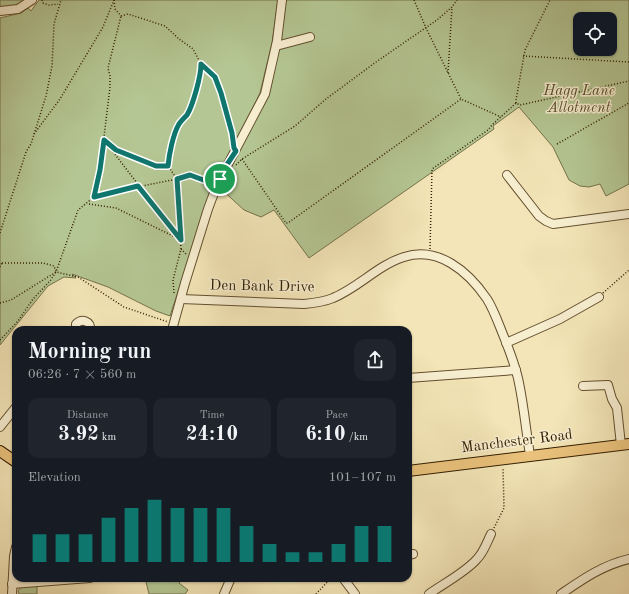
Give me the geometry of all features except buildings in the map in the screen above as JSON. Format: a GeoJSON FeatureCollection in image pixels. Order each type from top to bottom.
{"type":"FeatureCollection","features":[{"type":"Feature","properties":{"kind":"main road","name":"Manchester Road"},"geometry":{"type":"LineString","coordinates":[[412,470],[625,444]]}},
{"type":"Feature","properties":{"kind":"main road"},"geometry":{"type":"LineString","coordinates":[[0,451],[12,459]]}},
{"type":"Feature","properties":{"kind":"street"},"geometry":{"type":"LineString","coordinates":[[0,11],[18,9],[32,0]]}},
{"type":"Feature","properties":{"kind":"street"},"geometry":{"type":"LineString","coordinates":[[173,326],[208,209],[217,185],[224,169],[236,151],[265,94],[276,46],[282,0]]}},
{"type":"Feature","properties":{"kind":"street"},"geometry":{"type":"LineString","coordinates":[[276,46],[310,37]]}},
{"type":"Feature","properties":{"kind":"street"},"geometry":{"type":"LineString","coordinates":[[507,174],[540,216],[553,224],[629,214]]}},
{"type":"Feature","properties":{"kind":"street","name":"Den Bank Drive"},"geometry":{"type":"LineString","coordinates":[[181,298],[304,304],[319,302],[333,298],[345,292],[395,260],[417,254],[442,258],[454,265],[477,286],[487,300],[516,370],[530,455]]}},
{"type":"Feature","properties":{"kind":"street"},"geometry":{"type":"LineString","coordinates":[[506,343],[560,319],[599,297]]}},
{"type":"Feature","properties":{"kind":"street"},"geometry":{"type":"LineString","coordinates":[[76,326],[76,324],[84,320],[88,322],[90,326]]}},
{"type":"Feature","properties":{"kind":"street"},"geometry":{"type":"LineString","coordinates":[[412,378],[516,370]]}},
{"type":"Feature","properties":{"kind":"street"},"geometry":{"type":"LineString","coordinates":[[583,386],[608,385],[612,399],[617,408],[625,444]]}},
{"type":"Feature","properties":{"kind":"street"},"geometry":{"type":"LineString","coordinates":[[0,426],[12,412]]}},
{"type":"Feature","properties":{"kind":"street"},"geometry":{"type":"LineString","coordinates":[[429,594],[477,559],[483,552],[491,534]]}},
{"type":"Feature","properties":{"kind":"street"},"geometry":{"type":"LineString","coordinates":[[561,594],[598,570],[615,562],[629,559]]}},
{"type":"Feature","properties":{"kind":"street"},"geometry":{"type":"LineString","coordinates":[[12,594],[12,584],[38,582]]}},
{"type":"Feature","properties":{"kind":"street"},"geometry":{"type":"LineString","coordinates":[[224,594],[229,582]]}},
{"type":"Feature","properties":{"kind":"street"},"geometry":{"type":"LineString","coordinates":[[349,582],[356,594]]}},
{"type":"Feature","properties":{"kind":"path"},"geometry":{"type":"LineString","coordinates":[[42,0],[43,3],[49,5],[59,4]]}},
{"type":"Feature","properties":{"kind":"path"},"geometry":{"type":"LineString","coordinates":[[0,233],[26,152],[31,144],[47,89],[52,66],[54,24],[61,0]]}},
{"type":"Feature","properties":{"kind":"path"},"geometry":{"type":"LineString","coordinates":[[33,135],[60,99],[103,26],[114,0]]}},
{"type":"Feature","properties":{"kind":"path"},"geometry":{"type":"LineString","coordinates":[[114,0],[115,9],[121,16]]}},
{"type":"Feature","properties":{"kind":"path"},"geometry":{"type":"LineString","coordinates":[[414,0],[461,99],[501,117]]}},
{"type":"Feature","properties":{"kind":"path"},"geometry":{"type":"LineString","coordinates":[[234,168],[242,159],[295,126],[332,95],[376,62],[426,28],[452,7],[457,0]]}},
{"type":"Feature","properties":{"kind":"path"},"geometry":{"type":"LineString","coordinates":[[430,255],[432,169],[488,130],[516,103],[523,56],[550,0]]}},
{"type":"Feature","properties":{"kind":"path"},"geometry":{"type":"LineString","coordinates":[[448,74],[452,7]]}},
{"type":"Feature","properties":{"kind":"path"},"geometry":{"type":"LineString","coordinates":[[121,16],[128,14],[165,26],[193,49],[201,64],[215,77],[236,151]]}},
{"type":"Feature","properties":{"kind":"path"},"geometry":{"type":"LineString","coordinates":[[94,197],[100,170],[110,87],[108,68],[121,16]]}},
{"type":"Feature","properties":{"kind":"path"},"geometry":{"type":"LineString","coordinates":[[523,56],[629,62]]}},
{"type":"Feature","properties":{"kind":"path"},"geometry":{"type":"LineString","coordinates":[[181,298],[178,295],[177,298],[174,297],[173,280],[181,249],[181,240],[177,179],[168,166],[169,154],[178,125],[188,114],[195,93],[201,64]]}},
{"type":"Feature","properties":{"kind":"path"},"geometry":{"type":"LineString","coordinates":[[516,103],[520,105],[629,82]]}},
{"type":"Feature","properties":{"kind":"path"},"geometry":{"type":"LineString","coordinates":[[242,159],[286,223],[288,223],[461,99]]}},
{"type":"Feature","properties":{"kind":"path"},"geometry":{"type":"LineString","coordinates":[[557,144],[629,103]]}},
{"type":"Feature","properties":{"kind":"path"},"geometry":{"type":"LineString","coordinates":[[104,140],[116,150],[156,166],[168,166]]}},
{"type":"Feature","properties":{"kind":"path"},"geometry":{"type":"LineString","coordinates":[[104,140],[181,240]]}},
{"type":"Feature","properties":{"kind":"path"},"geometry":{"type":"LineString","coordinates":[[13,326],[33,299],[50,281],[56,272],[78,210],[94,197],[190,175],[217,185]]}},
{"type":"Feature","properties":{"kind":"path"},"geometry":{"type":"LineString","coordinates":[[89,204],[116,208],[181,240]]}},
{"type":"Feature","properties":{"kind":"path"},"geometry":{"type":"LineString","coordinates":[[2,263],[43,263],[54,266],[56,272]]}},
{"type":"Feature","properties":{"kind":"path"},"geometry":{"type":"LineString","coordinates":[[0,267],[2,263]]}},
{"type":"Feature","properties":{"kind":"path"},"geometry":{"type":"LineString","coordinates":[[599,297],[629,270]]}},
{"type":"Feature","properties":{"kind":"path"},"geometry":{"type":"LineString","coordinates":[[0,303],[11,300],[56,272],[78,277],[124,307],[171,326]]}},
{"type":"Feature","properties":{"kind":"path"},"geometry":{"type":"LineString","coordinates":[[0,340],[12,327]]}},
{"type":"Feature","properties":{"kind":"path"},"geometry":{"type":"LineString","coordinates":[[491,534],[504,508],[503,458]]}},
{"type":"Feature","properties":{"kind":"path"},"geometry":{"type":"LineString","coordinates":[[316,594],[327,582]]}},
{"type":"Feature","properties":{"kind":"green space"},"geometry":{"type":"Polygon","coordinates":[[[0,0],[27,0],[18,7],[0,9],[0,0]]]}},
{"type":"Feature","properties":{"kind":"green space"},"geometry":{"type":"Polygon","coordinates":[[[39,0],[278,0],[272,43],[260,93],[233,149],[214,182],[170,316],[156,311],[108,287],[72,274],[76,278],[64,277],[48,286],[15,326],[12,326],[12,330],[0,345],[0,18],[21,13],[28,8],[31,11],[39,0]]]}},
{"type":"Feature","properties":{"kind":"green space","name":"Hagg Lane Allotment"},"geometry":{"type":"Polygon","coordinates":[[[285,0],[629,0],[629,184],[606,196],[600,184],[589,187],[580,186],[569,180],[553,147],[519,107],[493,126],[494,129],[309,258],[274,210],[261,217],[244,210],[219,187],[271,87],[285,0]]]}},
{"type":"Feature","properties":{"kind":"green space"},"geometry":{"type":"Polygon","coordinates":[[[146,582],[180,582],[179,583],[188,590],[185,594],[149,594],[146,582]]]}},
{"type":"Feature","properties":{"kind":"green space"},"geometry":{"type":"Polygon","coordinates":[[[37,586],[37,594],[19,594],[18,591],[21,587],[37,586]]]}},
{"type":"Feature","properties":{"kind":"route"},"geometry":{"type":"LineString","coordinates":[[201,64],[215,77],[221,93],[236,151],[224,169],[220,179],[217,185],[190,175],[177,179],[181,240],[138,186],[94,197],[100,170],[104,140],[116,150],[156,166],[168,166],[169,154],[178,125],[188,114],[195,93],[201,64]]}}]}
